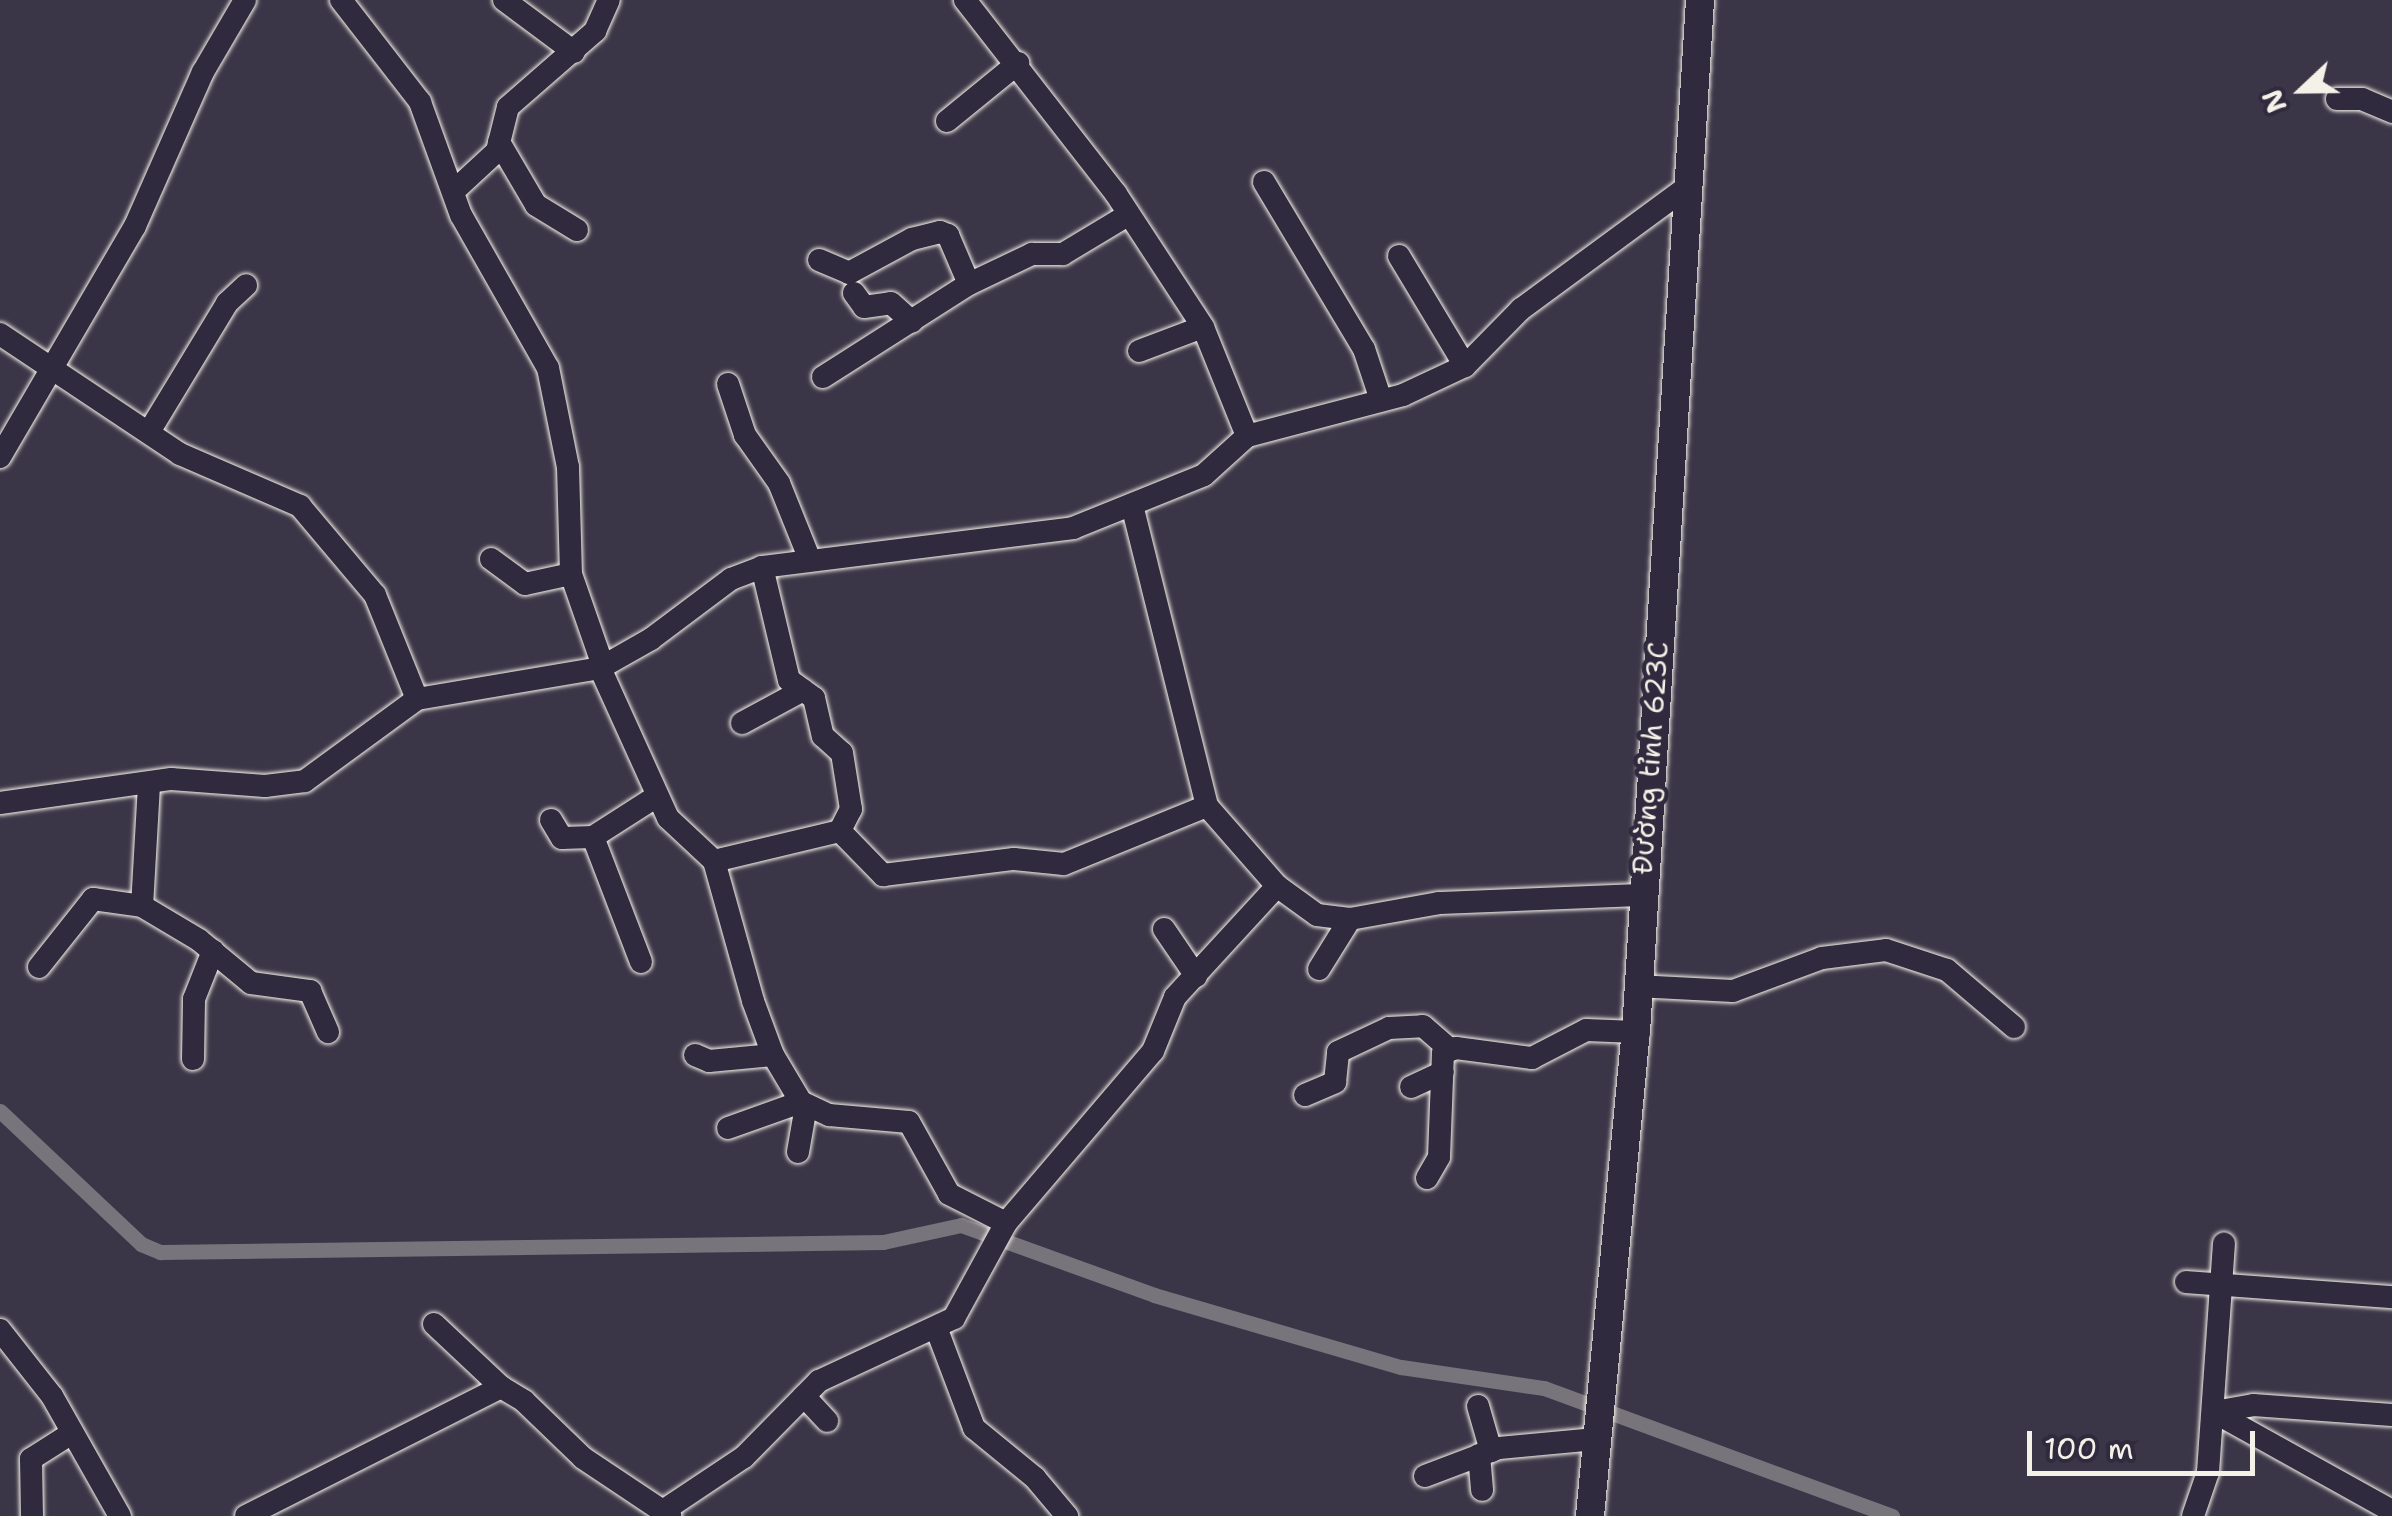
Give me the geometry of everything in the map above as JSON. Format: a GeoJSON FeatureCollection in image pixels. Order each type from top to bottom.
{"type":"FeatureCollection","features":[{"type":"Feature","properties":{"kind":"main road","name":"Đường tỉnh 623C"},"geometry":{"type":"LineString","coordinates":[[1590,1516],[1636,1032],[1641,894],[1700,0]]}},
{"type":"Feature","properties":{"kind":"street"},"geometry":{"type":"LineString","coordinates":[[0,457],[54,373],[135,226],[203,72],[245,0]]}},
{"type":"Feature","properties":{"kind":"street"},"geometry":{"type":"LineString","coordinates":[[340,0],[420,102],[456,188],[462,215],[548,368],[568,467],[571,574],[602,667],[656,796],[677,830],[714,861],[773,1055],[803,1104],[798,1152]]}},
{"type":"Feature","properties":{"kind":"street"},"geometry":{"type":"LineString","coordinates":[[504,0],[574,52]]}},
{"type":"Feature","properties":{"kind":"street"},"geometry":{"type":"LineString","coordinates":[[456,188],[494,154],[508,107],[595,31],[609,0]]}},
{"type":"Feature","properties":{"kind":"street"},"geometry":{"type":"LineString","coordinates":[[965,0],[1018,64],[1128,214],[1203,327],[1247,436]]}},
{"type":"Feature","properties":{"kind":"street"},"geometry":{"type":"LineString","coordinates":[[947,122],[1018,64]]}},
{"type":"Feature","properties":{"kind":"street"},"geometry":{"type":"LineString","coordinates":[[2337,99],[2362,99],[2392,112]]}},
{"type":"Feature","properties":{"kind":"street"},"geometry":{"type":"LineString","coordinates":[[499,142],[536,205],[577,230]]}},
{"type":"Feature","properties":{"kind":"street"},"geometry":{"type":"LineString","coordinates":[[1264,182],[1364,349],[1381,400]]}},
{"type":"Feature","properties":{"kind":"street"},"geometry":{"type":"LineString","coordinates":[[0,803],[171,779],[265,786],[306,781],[385,716],[417,699],[602,667],[651,640],[732,578],[762,568],[1072,528],[1204,475],[1247,436],[1420,390],[1465,366],[1522,309],[1686,188]]}},
{"type":"Feature","properties":{"kind":"street"},"geometry":{"type":"LineString","coordinates":[[823,377],[969,284],[1032,254],[1063,254],[1128,214]]}},
{"type":"Feature","properties":{"kind":"street"},"geometry":{"type":"LineString","coordinates":[[819,260],[849,273],[912,239],[940,232],[948,235],[969,284]]}},
{"type":"Feature","properties":{"kind":"street"},"geometry":{"type":"LineString","coordinates":[[1399,256],[1465,366]]}},
{"type":"Feature","properties":{"kind":"street"},"geometry":{"type":"LineString","coordinates":[[149,432],[228,303],[246,284]]}},
{"type":"Feature","properties":{"kind":"street"},"geometry":{"type":"LineString","coordinates":[[854,293],[864,307],[891,303],[912,322]]}},
{"type":"Feature","properties":{"kind":"street"},"geometry":{"type":"LineString","coordinates":[[1139,350],[1203,327]]}},
{"type":"Feature","properties":{"kind":"street"},"geometry":{"type":"LineString","coordinates":[[0,333],[54,373],[180,454],[273,488],[300,506],[374,595],[417,699]]}},
{"type":"Feature","properties":{"kind":"street"},"geometry":{"type":"LineString","coordinates":[[728,384],[745,435],[779,483],[810,560]]}},
{"type":"Feature","properties":{"kind":"street"},"geometry":{"type":"LineString","coordinates":[[1132,505],[1207,806],[1277,886],[1317,915],[1350,919],[1440,903],[1641,894]]}},
{"type":"Feature","properties":{"kind":"street"},"geometry":{"type":"LineString","coordinates":[[491,560],[525,584],[571,574]]}},
{"type":"Feature","properties":{"kind":"street"},"geometry":{"type":"LineString","coordinates":[[762,568],[789,680],[814,698],[823,736],[842,753],[850,810],[840,831]]}},
{"type":"Feature","properties":{"kind":"street"},"geometry":{"type":"LineString","coordinates":[[742,723],[803,690]]}},
{"type":"Feature","properties":{"kind":"street"},"geometry":{"type":"LineString","coordinates":[[142,906],[149,785]]}},
{"type":"Feature","properties":{"kind":"street"},"geometry":{"type":"LineString","coordinates":[[551,820],[562,838],[593,837],[656,796]]}},
{"type":"Feature","properties":{"kind":"street"},"geometry":{"type":"LineString","coordinates":[[840,831],[882,874],[1014,859],[1064,864],[1207,806]]}},
{"type":"Feature","properties":{"kind":"street"},"geometry":{"type":"LineString","coordinates":[[714,861],[840,831]]}},
{"type":"Feature","properties":{"kind":"street"},"geometry":{"type":"LineString","coordinates":[[593,837],[640,962]]}},
{"type":"Feature","properties":{"kind":"street"},"geometry":{"type":"LineString","coordinates":[[434,1324],[501,1387],[524,1401],[582,1458],[667,1513],[744,1457],[804,1396],[832,1374],[937,1330],[954,1318],[1002,1233],[1154,1051],[1176,997],[1277,886]]}},
{"type":"Feature","properties":{"kind":"street"},"geometry":{"type":"LineString","coordinates":[[39,966],[93,899],[142,906],[213,951],[251,983],[310,991],[328,1032]]}},
{"type":"Feature","properties":{"kind":"street"},"geometry":{"type":"LineString","coordinates":[[1320,968],[1350,919]]}},
{"type":"Feature","properties":{"kind":"street"},"geometry":{"type":"LineString","coordinates":[[1164,929],[1196,976]]}},
{"type":"Feature","properties":{"kind":"street"},"geometry":{"type":"LineString","coordinates":[[1636,986],[1733,991],[1822,958],[1886,950],[1947,970],[2014,1027]]}},
{"type":"Feature","properties":{"kind":"street"},"geometry":{"type":"LineString","coordinates":[[193,1060],[194,1000],[213,951]]}},
{"type":"Feature","properties":{"kind":"street"},"geometry":{"type":"LineString","coordinates":[[1305,1095],[1334,1082],[1338,1052],[1389,1028],[1423,1026],[1446,1060],[1438,1158],[1427,1178]]}},
{"type":"Feature","properties":{"kind":"street"},"geometry":{"type":"LineString","coordinates":[[1412,1087],[1446,1060],[1521,1059],[1546,1054],[1586,1030],[1636,1032]]}},
{"type":"Feature","properties":{"kind":"street"},"geometry":{"type":"LineString","coordinates":[[695,1055],[709,1062],[773,1055]]}},
{"type":"Feature","properties":{"kind":"street"},"geometry":{"type":"LineString","coordinates":[[728,1128],[803,1104],[909,1122],[949,1194],[1002,1233]]}},
{"type":"Feature","properties":{"kind":"street"},"geometry":{"type":"LineString","coordinates":[[2193,1516],[2208,1472],[2224,1244]]}},
{"type":"Feature","properties":{"kind":"street"},"geometry":{"type":"LineString","coordinates":[[2186,1282],[2392,1297]]}},
{"type":"Feature","properties":{"kind":"street"},"geometry":{"type":"LineString","coordinates":[[0,1330],[72,1433],[120,1516]]}},
{"type":"Feature","properties":{"kind":"street"},"geometry":{"type":"LineString","coordinates":[[937,1330],[974,1428],[1035,1478],[1067,1516]]}},
{"type":"Feature","properties":{"kind":"street"},"geometry":{"type":"LineString","coordinates":[[246,1516],[501,1387]]}},
{"type":"Feature","properties":{"kind":"street"},"geometry":{"type":"LineString","coordinates":[[804,1396],[827,1421]]}},
{"type":"Feature","properties":{"kind":"street"},"geometry":{"type":"LineString","coordinates":[[2214,1412],[2252,1404],[2392,1414]]}},
{"type":"Feature","properties":{"kind":"street"},"geometry":{"type":"LineString","coordinates":[[1478,1406],[1485,1453],[1482,1490]]}},
{"type":"Feature","properties":{"kind":"street"},"geometry":{"type":"LineString","coordinates":[[2214,1412],[2392,1511]]}},
{"type":"Feature","properties":{"kind":"street"},"geometry":{"type":"LineString","coordinates":[[1425,1476],[1598,1418]]}},
{"type":"Feature","properties":{"kind":"street"},"geometry":{"type":"LineString","coordinates":[[32,1516],[31,1459],[37,1450],[72,1433]]}},
{"type":"Feature","properties":{"kind":"waterway"},"geometry":{"type":"LineString","coordinates":[[0,1111],[141,1244],[160,1252],[883,1242],[961,1225],[1154,1295],[1401,1367],[1544,1388],[1892,1516]]}}]}
